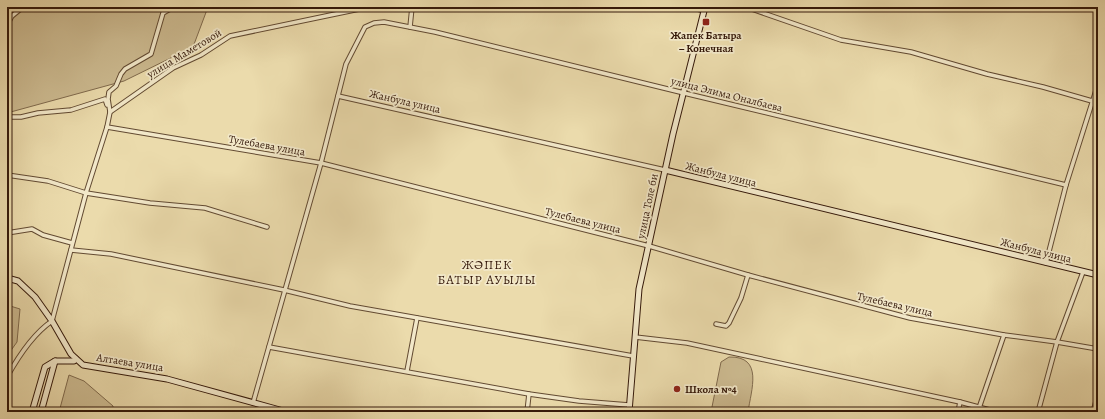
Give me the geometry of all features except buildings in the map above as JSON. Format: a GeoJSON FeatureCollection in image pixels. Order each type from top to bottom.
{"type":"FeatureCollection","features":[{"type":"Feature","properties":{"kind":"street"},"geometry":{"type":"LineString","coordinates":[[7,25],[12,16],[23,7]]}},
{"type":"Feature","properties":{"kind":"street"},"geometry":{"type":"LineString","coordinates":[[7,377],[14,364],[32,340],[52,321],[86,193],[107,127],[110,112],[108,99],[109,92],[116,86],[125,69],[151,54],[163,13],[170,9],[170,7]]}},
{"type":"Feature","properties":{"kind":"street","name":"улица Маметовой"},"geometry":{"type":"LineString","coordinates":[[110,112],[173,68],[201,55],[230,36],[370,7]]}},
{"type":"Feature","properties":{"kind":"street"},"geometry":{"type":"LineString","coordinates":[[410,27],[412,7]]}},
{"type":"Feature","properties":{"kind":"street"},"geometry":{"type":"LineString","coordinates":[[691,7],[705,9]]}},
{"type":"Feature","properties":{"kind":"street"},"geometry":{"type":"LineString","coordinates":[[746,7],[841,40],[911,52],[987,74],[1043,87],[1092,101]]}},
{"type":"Feature","properties":{"kind":"street","name":"улица Толе би"},"geometry":{"type":"LineString","coordinates":[[629,412],[639,289],[665,170],[705,9]]}},
{"type":"Feature","properties":{"kind":"street","name":"улица Элима Оналбаева"},"geometry":{"type":"LineString","coordinates":[[338,96],[346,64],[365,27],[374,23],[384,22],[435,32],[1066,185]]}},
{"type":"Feature","properties":{"kind":"street"},"geometry":{"type":"LineString","coordinates":[[1046,263],[1066,185],[1098,84]]}},
{"type":"Feature","properties":{"kind":"street"},"geometry":{"type":"LineString","coordinates":[[253,403],[338,96]]}},
{"type":"Feature","properties":{"kind":"street","name":"Жанбула улица"},"geometry":{"type":"LineString","coordinates":[[338,96],[665,170],[1098,275]]}},
{"type":"Feature","properties":{"kind":"street"},"geometry":{"type":"LineString","coordinates":[[7,117],[21,117],[38,113],[71,110],[105,99],[110,112]]}},
{"type":"Feature","properties":{"kind":"street","name":"Тулебаева улица"},"geometry":{"type":"LineString","coordinates":[[107,127],[320,163],[648,246],[748,275],[910,318],[1004,335],[1098,349]]}},
{"type":"Feature","properties":{"kind":"street"},"geometry":{"type":"LineString","coordinates":[[7,175],[48,181],[86,193],[150,203],[205,208],[267,227]]}},
{"type":"Feature","properties":{"kind":"street"},"geometry":{"type":"LineString","coordinates":[[7,233],[32,229],[43,235],[72,243]]}},
{"type":"Feature","properties":{"kind":"street"},"geometry":{"type":"LineString","coordinates":[[71,250],[111,254],[284,290],[350,306],[634,356]]}},
{"type":"Feature","properties":{"kind":"street"},"geometry":{"type":"LineString","coordinates":[[1038,412],[1057,342],[1083,272]]}},
{"type":"Feature","properties":{"kind":"street"},"geometry":{"type":"LineString","coordinates":[[716,324],[726,326],[729,323],[741,298],[748,275]]}},
{"type":"Feature","properties":{"kind":"street"},"geometry":{"type":"LineString","coordinates":[[7,278],[18,282],[27,289],[52,321],[71,354],[76,359],[74,361],[55,361],[45,367],[32,412]]}},
{"type":"Feature","properties":{"kind":"street"},"geometry":{"type":"LineString","coordinates":[[407,371],[417,318]]}},
{"type":"Feature","properties":{"kind":"street"},"geometry":{"type":"LineString","coordinates":[[979,408],[1004,335]]}},
{"type":"Feature","properties":{"kind":"street"},"geometry":{"type":"LineString","coordinates":[[635,336],[687,342],[960,402],[997,412]]}},
{"type":"Feature","properties":{"kind":"street"},"geometry":{"type":"LineString","coordinates":[[269,347],[529,394],[579,401],[629,405]]}},
{"type":"Feature","properties":{"kind":"street","name":"Алтаева улица"},"geometry":{"type":"LineString","coordinates":[[76,359],[83,365],[167,378],[287,412]]}},
{"type":"Feature","properties":{"kind":"street"},"geometry":{"type":"LineString","coordinates":[[41,412],[55,361]]}},
{"type":"Feature","properties":{"kind":"street"},"geometry":{"type":"LineString","coordinates":[[527,412],[529,394]]}},
{"type":"Feature","properties":{"kind":"street"},"geometry":{"type":"LineString","coordinates":[[1093,412],[1098,394]]}},
{"type":"Feature","properties":{"kind":"street"},"geometry":{"type":"LineString","coordinates":[[958,412],[960,402]]}},
{"type":"Feature","properties":{"kind":"shaded area"},"geometry":{"type":"Polygon","coordinates":[[[7,7],[208,7],[193,47],[124,81],[7,113],[7,7]]]}},
{"type":"Feature","properties":{"kind":"shaded area"},"geometry":{"type":"Polygon","coordinates":[[[7,305],[20,309],[17,342],[7,356],[7,305]]]}},
{"type":"Feature","properties":{"kind":"shaded area"},"geometry":{"type":"Polygon","coordinates":[[[729,357],[740,358],[747,362],[751,368],[753,385],[748,412],[711,412],[721,362],[729,357]]]}},
{"type":"Feature","properties":{"kind":"shaded area"},"geometry":{"type":"Polygon","coordinates":[[[69,375],[84,381],[113,406],[113,412],[59,412],[69,375]]]}},
{"type":"Feature","properties":{"kind":"place","name":"Жапек Батыра – Конечная"},"geometry":{"type":"Point","coordinates":[706,22]}},
{"type":"Feature","properties":{"kind":"place","name":"Школа №4"},"geometry":{"type":"Point","coordinates":[677,389]}},
{"type":"Feature","properties":{"kind":"district","name":"ЖӘПЕК БАТЫР АУЫЛЫ"},"geometry":{"type":"Point","coordinates":[487,272]}}]}
